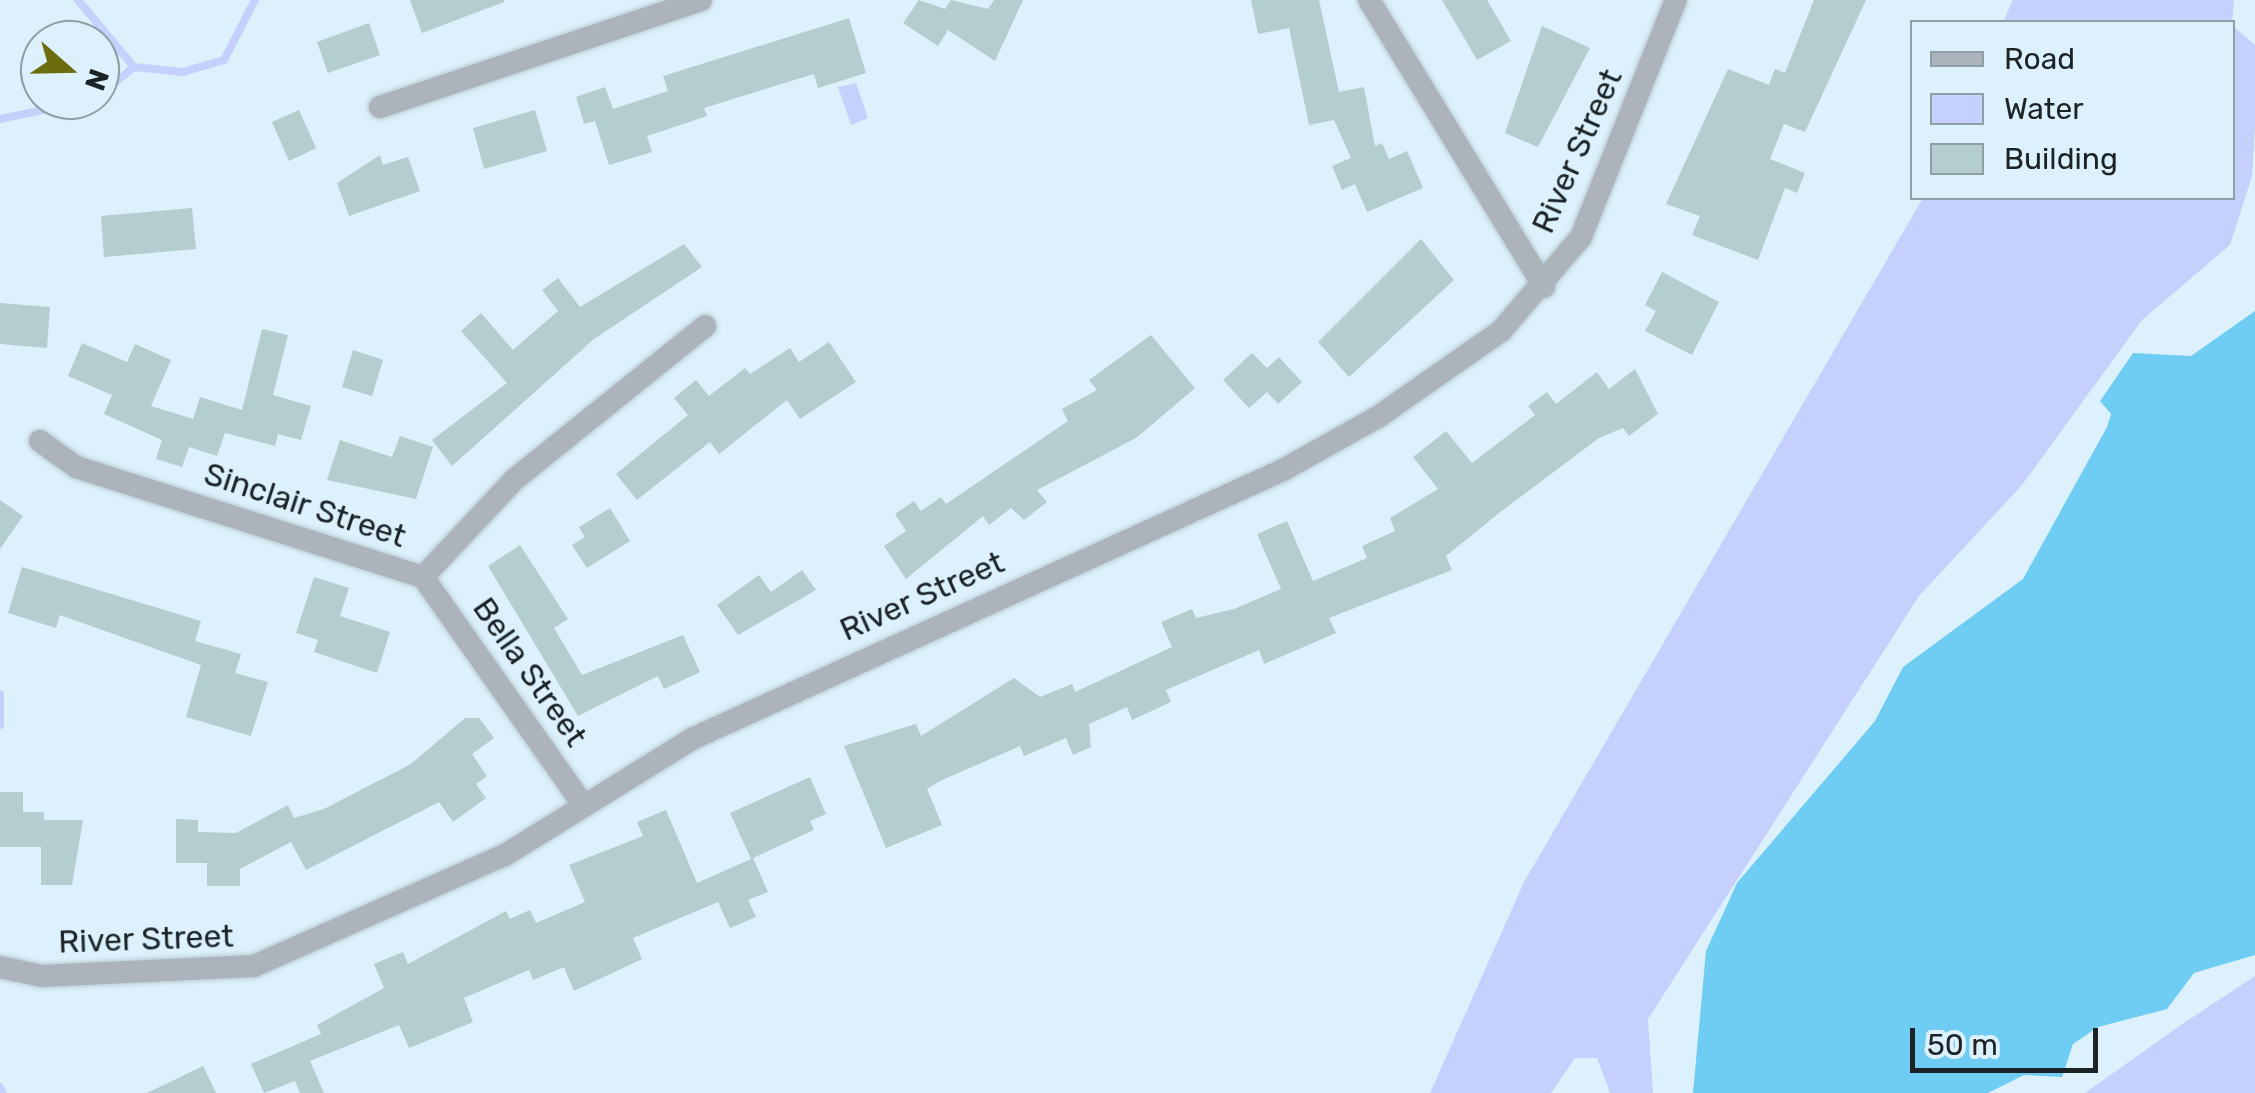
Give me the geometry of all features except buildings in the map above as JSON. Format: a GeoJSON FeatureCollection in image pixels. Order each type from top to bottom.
{"type":"FeatureCollection","features":[{"type":"Feature","properties":{"kind":"street"},"geometry":{"type":"LineString","coordinates":[[380,107],[702,0]]}},
{"type":"Feature","properties":{"kind":"street"},"geometry":{"type":"LineString","coordinates":[[1369,0],[1544,287]]}},
{"type":"Feature","properties":{"kind":"street","name":"River Street"},"geometry":{"type":"LineString","coordinates":[[0,968],[42,976],[254,966],[415,901],[583,805],[827,674],[1283,470],[1447,374],[1544,287],[1581,236],[1676,0]]}},
{"type":"Feature","properties":{"kind":"street","name":"Sinclair Street"},"geometry":{"type":"LineString","coordinates":[[40,441],[76,467],[423,577],[515,479],[705,326]]}},
{"type":"Feature","properties":{"kind":"street","name":"Bella Street"},"geometry":{"type":"LineString","coordinates":[[423,577],[583,805]]}},
{"type":"Feature","properties":{"kind":"shaded area"},"geometry":{"type":"Polygon","coordinates":[[[2255,311],[2255,955],[2194,973],[2167,1009],[2098,1027],[2073,1044],[2062,1077],[2024,1075],[1988,1093],[1693,1093],[1706,951],[1737,883],[1875,721],[1903,667],[2023,579],[2107,427],[2111,414],[2100,401],[2133,353],[2191,356],[2255,311]]]}},
{"type":"Feature","properties":{"kind":"water"},"geometry":{"type":"Polygon","coordinates":[[[2013,0],[2234,0],[2232,20],[2004,20],[2013,0]]]}},
{"type":"Feature","properties":{"kind":"water"},"geometry":{"type":"Polygon","coordinates":[[[2235,28],[2255,45],[2255,127],[2252,176],[2230,245],[2142,320],[2022,485],[1919,596],[1648,1019],[1653,1093],[1610,1093],[1597,1058],[1575,1058],[1551,1093],[1430,1093],[1524,882],[1922,200],[2235,200],[2235,28]]]}},
{"type":"Feature","properties":{"kind":"water"},"geometry":{"type":"Polygon","coordinates":[[[856,83],[868,118],[851,125],[838,87],[856,83]]]}},
{"type":"Feature","properties":{"kind":"water"},"geometry":{"type":"Polygon","coordinates":[[[2255,976],[2255,1093],[2085,1093],[2178,1027],[2255,976]]]}},
{"type":"Feature","properties":{"kind":"waterway"},"geometry":{"type":"LineString","coordinates":[[78,0],[95,20]]}},
{"type":"Feature","properties":{"kind":"waterway"},"geometry":{"type":"LineString","coordinates":[[134,67],[183,72],[224,60],[255,0]]}},
{"type":"Feature","properties":{"kind":"waterway"},"geometry":{"type":"LineString","coordinates":[[120,50],[134,67],[120,79]]}},
{"type":"Feature","properties":{"kind":"waterway"},"geometry":{"type":"LineString","coordinates":[[0,119],[20,115]]}},
{"type":"Feature","properties":{"kind":"waterway"},"geometry":{"type":"LineString","coordinates":[[0,694],[0,725]]}},
{"type":"Feature","properties":{"kind":"waterway"},"geometry":{"type":"LineString","coordinates":[[0,1087],[3,1093]]}}]}
